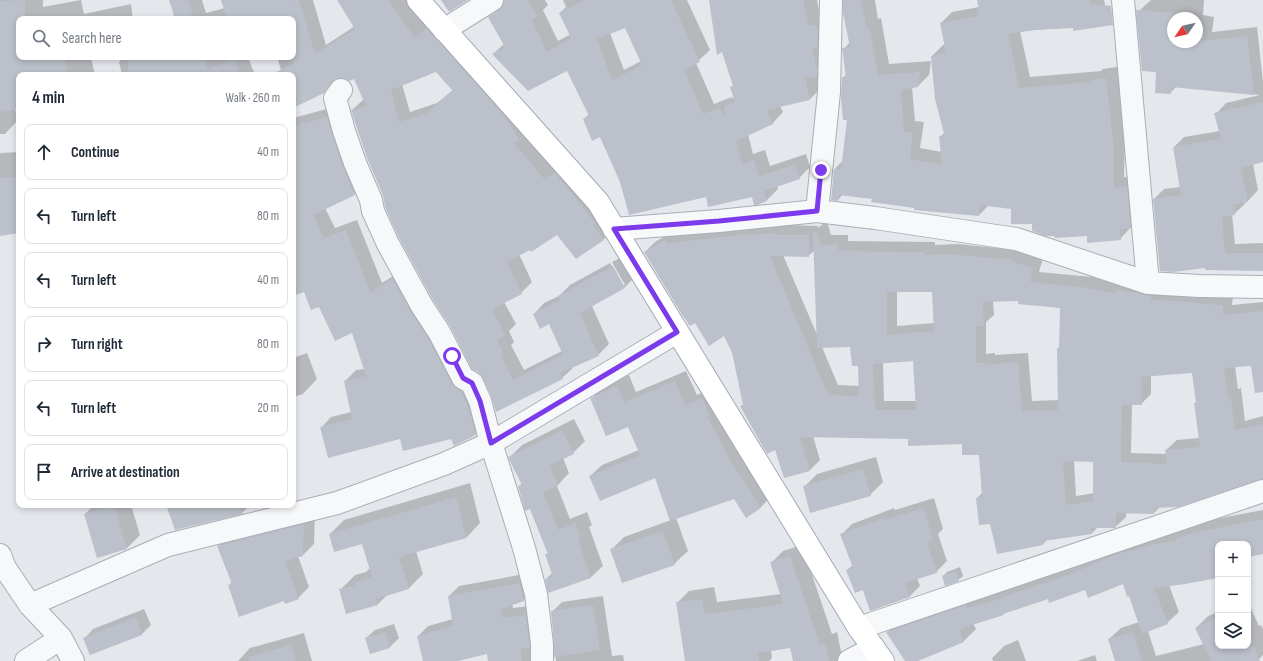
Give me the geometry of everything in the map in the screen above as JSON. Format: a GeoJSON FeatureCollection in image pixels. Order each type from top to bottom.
{"type":"FeatureCollection","features":[{"type":"Feature","properties":{"kind":"main road"},"geometry":{"type":"LineString","coordinates":[[418,0],[598,202],[859,628],[879,655]]}},
{"type":"Feature","properties":{"kind":"street"},"geometry":{"type":"LineString","coordinates":[[444,30],[492,0]]}},
{"type":"Feature","properties":{"kind":"street"},"geometry":{"type":"LineString","coordinates":[[817,211],[829,92],[831,0]]}},
{"type":"Feature","properties":{"kind":"street"},"geometry":{"type":"LineString","coordinates":[[1123,0],[1148,283]]}},
{"type":"Feature","properties":{"kind":"street"},"geometry":{"type":"LineString","coordinates":[[341,90],[335,98],[354,163],[371,200],[373,211],[391,250],[422,306],[439,332],[463,378],[472,383],[480,401],[536,594],[542,644],[542,661]]}},
{"type":"Feature","properties":{"kind":"street"},"geometry":{"type":"LineString","coordinates":[[614,229],[719,221],[817,211],[1016,239],[1148,283],[1199,286],[1263,287]]}},
{"type":"Feature","properties":{"kind":"street"},"geometry":{"type":"LineString","coordinates":[[30,605],[168,545],[337,502],[444,464],[491,443],[677,332]]}},
{"type":"Feature","properties":{"kind":"street"},"geometry":{"type":"LineString","coordinates":[[859,628],[1263,491]]}},
{"type":"Feature","properties":{"kind":"street"},"geometry":{"type":"LineString","coordinates":[[0,555],[5,568],[30,605],[61,638],[73,661]]}},
{"type":"Feature","properties":{"kind":"street"},"geometry":{"type":"LineString","coordinates":[[26,661],[61,638]]}},
{"type":"Feature","properties":{"kind":"street"},"geometry":{"type":"LineString","coordinates":[[849,661],[879,655]]}},
{"type":"Feature","properties":{"kind":"building"},"geometry":{"type":"Polygon","coordinates":[[[25,0],[25,16],[16,16],[16,60],[65,60],[67,72],[16,72],[16,109],[0,112],[0,1],[25,0]]]}},
{"type":"Feature","properties":{"kind":"building"},"geometry":{"type":"Polygon","coordinates":[[[169,0],[188,0],[193,16],[174,16],[169,0]]]}},
{"type":"Feature","properties":{"kind":"building"},"geometry":{"type":"Polygon","coordinates":[[[221,0],[292,0],[293,5],[293,0],[299,0],[315,54],[355,29],[337,0],[388,0],[415,38],[427,28],[502,113],[520,140],[514,143],[545,180],[555,172],[596,224],[594,226],[604,240],[576,259],[557,235],[531,252],[530,250],[507,262],[522,294],[492,309],[505,335],[497,340],[504,354],[501,356],[513,380],[563,355],[549,324],[540,329],[533,314],[560,300],[558,296],[613,266],[625,288],[580,313],[599,356],[560,373],[563,379],[496,412],[483,378],[478,372],[472,369],[450,326],[433,300],[399,238],[385,207],[383,195],[367,158],[351,110],[366,106],[354,79],[349,81],[343,78],[336,79],[331,82],[324,93],[296,107],[296,72],[276,72],[293,64],[293,60],[296,60],[296,16],[226,16],[221,0]],[[436,72],[391,90],[399,122],[425,114],[453,91],[436,72]]]}},
{"type":"Feature","properties":{"kind":"building"},"geometry":{"type":"Polygon","coordinates":[[[441,0],[468,0],[449,12],[441,0]]]}},
{"type":"Feature","properties":{"kind":"building"},"geometry":{"type":"Polygon","coordinates":[[[504,0],[528,0],[538,17],[532,20],[547,52],[571,38],[559,13],[584,0],[671,0],[700,62],[684,70],[703,114],[720,108],[726,119],[724,106],[735,102],[730,87],[733,86],[722,52],[717,55],[709,0],[803,0],[809,26],[816,25],[818,32],[817,48],[812,48],[817,69],[817,76],[805,78],[810,100],[767,110],[773,124],[736,141],[742,164],[754,160],[759,176],[795,165],[800,179],[764,191],[767,201],[757,205],[754,205],[752,197],[708,207],[706,197],[629,215],[620,182],[600,137],[592,141],[583,119],[589,116],[567,71],[528,91],[492,54],[505,47],[488,17],[503,6],[504,0]],[[625,28],[597,39],[612,80],[642,65],[625,28]]]}},
{"type":"Feature","properties":{"kind":"building"},"geometry":{"type":"Polygon","coordinates":[[[843,0],[861,0],[867,29],[870,29],[878,75],[920,72],[918,87],[901,90],[904,132],[913,133],[910,159],[942,165],[939,136],[945,137],[935,99],[931,56],[946,53],[940,23],[978,16],[977,11],[979,10],[977,0],[1090,0],[1091,4],[1111,6],[1113,25],[1073,31],[1073,28],[1035,30],[1008,34],[1019,88],[1091,82],[1091,80],[1106,78],[1114,148],[1114,188],[1127,186],[1131,228],[1120,229],[1121,240],[1087,243],[1087,236],[1055,238],[1054,236],[1045,236],[1032,231],[1032,224],[1011,224],[1011,209],[980,205],[979,216],[914,210],[914,208],[871,202],[872,199],[839,195],[838,201],[831,200],[834,169],[841,169],[847,120],[843,120],[841,98],[842,77],[846,77],[842,48],[850,47],[843,13],[843,0]]]}},
{"type":"Feature","properties":{"kind":"building"},"geometry":{"type":"Polygon","coordinates":[[[1136,10],[1167,12],[1167,48],[1203,48],[1203,41],[1247,36],[1254,95],[1171,87],[1171,94],[1155,93],[1156,72],[1142,71],[1136,10]]]}},
{"type":"Feature","properties":{"kind":"building"},"geometry":{"type":"Polygon","coordinates":[[[128,60],[205,60],[208,69],[234,60],[239,72],[128,72],[128,60]]]}},
{"type":"Feature","properties":{"kind":"building"},"geometry":{"type":"Polygon","coordinates":[[[1263,102],[1263,162],[1241,168],[1248,202],[1233,205],[1235,215],[1222,217],[1225,253],[1263,253],[1263,271],[1205,270],[1205,268],[1173,272],[1160,271],[1153,199],[1181,195],[1173,147],[1221,139],[1214,113],[1263,102]]]}},
{"type":"Feature","properties":{"kind":"building"},"geometry":{"type":"Polygon","coordinates":[[[327,117],[343,167],[355,195],[313,215],[324,238],[346,230],[371,293],[393,278],[411,312],[428,338],[452,384],[462,392],[468,405],[476,435],[454,446],[451,439],[403,451],[400,439],[328,458],[320,427],[352,419],[344,381],[366,376],[352,333],[335,341],[319,307],[311,310],[304,292],[296,295],[296,125],[327,117]]]}},
{"type":"Feature","properties":{"kind":"building"},"geometry":{"type":"Polygon","coordinates":[[[16,177],[16,233],[0,236],[0,178],[16,177]]]}},
{"type":"Feature","properties":{"kind":"building"},"geometry":{"type":"Polygon","coordinates":[[[817,232],[821,245],[838,244],[839,251],[925,252],[925,255],[948,254],[1014,260],[1014,262],[1033,268],[1030,282],[1082,287],[1115,293],[1115,290],[1137,293],[1151,296],[1151,300],[1223,305],[1223,315],[1263,311],[1263,392],[1255,393],[1251,366],[1224,368],[1228,398],[1231,398],[1235,430],[1263,424],[1263,479],[1178,507],[1154,508],[1154,514],[1116,513],[1116,528],[1091,528],[1092,534],[1043,541],[1043,545],[997,554],[990,524],[979,525],[976,498],[982,497],[979,455],[962,455],[962,444],[908,446],[908,439],[800,437],[810,471],[784,478],[775,450],[767,454],[740,406],[743,405],[732,352],[724,336],[709,346],[695,323],[690,326],[681,313],[644,252],[665,240],[667,243],[775,233],[775,235],[809,235],[809,257],[770,256],[828,395],[859,396],[858,366],[852,366],[850,347],[817,348],[813,233],[817,232]],[[887,292],[887,335],[934,331],[932,292],[887,292]],[[1018,301],[983,302],[984,326],[976,326],[976,363],[985,363],[985,365],[1018,362],[1022,411],[1058,410],[1057,348],[1059,348],[1060,308],[1018,304],[1018,301]],[[913,361],[873,364],[875,410],[916,410],[913,361]],[[1192,373],[1141,377],[1142,405],[1122,405],[1121,462],[1167,464],[1165,450],[1200,447],[1194,403],[1196,403],[1192,373]],[[1063,461],[1066,505],[1093,501],[1093,462],[1063,461]]]}},
{"type":"Feature","properties":{"kind":"building"},"geometry":{"type":"Polygon","coordinates":[[[675,381],[685,406],[702,398],[710,415],[707,416],[729,458],[761,508],[746,518],[734,499],[670,521],[655,478],[600,501],[589,476],[640,455],[628,427],[606,436],[590,398],[617,386],[624,402],[675,381]]]}},
{"type":"Feature","properties":{"kind":"building"},"geometry":{"type":"Polygon","coordinates":[[[562,430],[574,454],[550,465],[558,486],[543,492],[558,530],[575,523],[581,538],[578,539],[591,578],[548,593],[545,579],[553,577],[545,554],[548,554],[530,509],[525,511],[518,486],[522,485],[508,457],[562,430]]]}},
{"type":"Feature","properties":{"kind":"building"},"geometry":{"type":"Polygon","coordinates":[[[863,469],[871,496],[810,513],[803,486],[863,469]]]}},
{"type":"Feature","properties":{"kind":"building"},"geometry":{"type":"Polygon","coordinates":[[[456,497],[466,538],[399,557],[409,589],[376,599],[378,605],[346,614],[339,589],[356,585],[355,582],[372,577],[362,544],[334,552],[329,534],[456,497]]]}},
{"type":"Feature","properties":{"kind":"building"},"geometry":{"type":"Polygon","coordinates":[[[104,508],[115,508],[127,549],[97,558],[84,514],[104,508]]]}},
{"type":"Feature","properties":{"kind":"building"},"geometry":{"type":"Polygon","coordinates":[[[167,508],[241,508],[243,514],[175,530],[167,508]]]}},
{"type":"Feature","properties":{"kind":"building"},"geometry":{"type":"Polygon","coordinates":[[[924,508],[933,540],[927,542],[937,573],[905,583],[910,597],[870,611],[863,590],[855,593],[846,570],[853,568],[840,534],[883,518],[884,520],[924,508]]]}},
{"type":"Feature","properties":{"kind":"building"},"geometry":{"type":"Polygon","coordinates":[[[1263,519],[1263,554],[1251,556],[1251,541],[1215,541],[1215,579],[1154,588],[1168,624],[1142,634],[1129,596],[1127,597],[1123,584],[1088,598],[1085,590],[1049,603],[1048,599],[959,629],[964,642],[918,661],[905,661],[886,632],[966,605],[967,608],[1003,598],[1002,597],[1068,575],[1117,554],[1159,543],[1176,541],[1175,538],[1263,519]]]}},
{"type":"Feature","properties":{"kind":"building"},"geometry":{"type":"Polygon","coordinates":[[[304,524],[303,556],[285,561],[299,599],[285,604],[284,601],[239,617],[228,585],[232,584],[217,546],[304,524]]]}},
{"type":"Feature","properties":{"kind":"building"},"geometry":{"type":"Polygon","coordinates":[[[663,531],[675,565],[622,583],[610,549],[663,531]]]}},
{"type":"Feature","properties":{"kind":"building"},"geometry":{"type":"Polygon","coordinates":[[[790,556],[820,645],[825,644],[829,661],[793,661],[790,648],[758,653],[759,661],[685,661],[676,602],[702,599],[705,614],[783,604],[770,562],[790,556]]]}},
{"type":"Feature","properties":{"kind":"building"},"geometry":{"type":"Polygon","coordinates":[[[956,571],[959,581],[945,586],[942,576],[956,571]]]}},
{"type":"Feature","properties":{"kind":"building"},"geometry":{"type":"Polygon","coordinates":[[[520,583],[524,601],[501,609],[503,618],[526,615],[530,648],[521,649],[522,661],[488,661],[487,654],[458,661],[423,661],[417,636],[453,626],[448,596],[520,583]]]}},
{"type":"Feature","properties":{"kind":"building"},"geometry":{"type":"Polygon","coordinates":[[[593,605],[600,650],[554,657],[551,611],[593,605]]]}},
{"type":"Feature","properties":{"kind":"building"},"geometry":{"type":"Polygon","coordinates":[[[136,617],[142,635],[90,655],[83,638],[136,617]]]}},
{"type":"Feature","properties":{"kind":"building"},"geometry":{"type":"Polygon","coordinates":[[[1215,618],[1215,649],[1251,649],[1251,646],[1254,646],[1260,661],[1211,661],[1195,628],[1215,618]]]}},
{"type":"Feature","properties":{"kind":"building"},"geometry":{"type":"Polygon","coordinates":[[[386,632],[390,648],[370,654],[365,638],[386,632]]]}},
{"type":"Feature","properties":{"kind":"building"},"geometry":{"type":"Polygon","coordinates":[[[1133,632],[1142,661],[1115,661],[1108,639],[1133,632]]]}},
{"type":"Feature","properties":{"kind":"building"},"geometry":{"type":"Polygon","coordinates":[[[291,645],[296,661],[249,661],[248,657],[291,645]]]}},
{"type":"Feature","properties":{"kind":"route"},"geometry":{"type":"LineString","coordinates":[[452,356],[463,378],[472,383],[480,401],[491,443],[677,332],[614,229],[719,221],[817,211],[821,170]]}}]}
